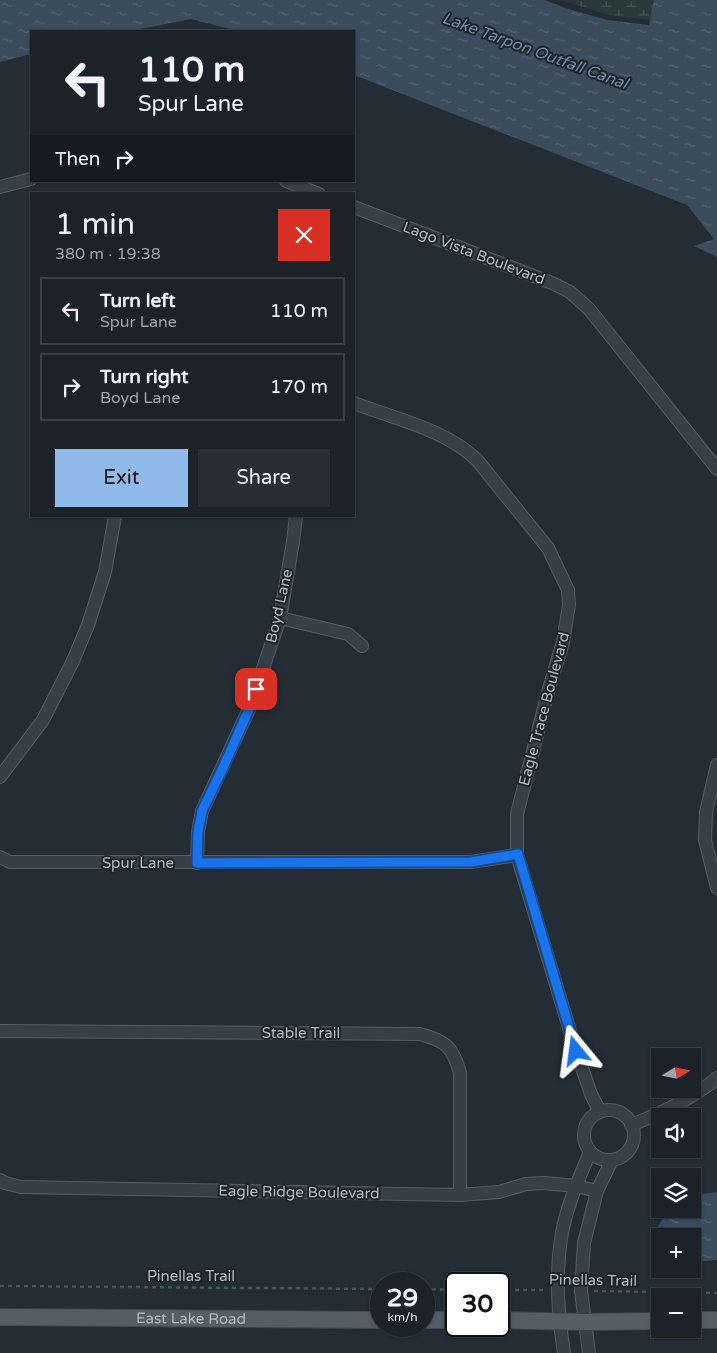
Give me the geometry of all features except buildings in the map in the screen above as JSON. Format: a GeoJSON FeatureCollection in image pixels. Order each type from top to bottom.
{"type":"FeatureCollection","features":[{"type":"Feature","properties":{"kind":"main road","name":"East Lake Road"},"geometry":{"type":"LineString","coordinates":[[0,1317],[370,1320]]}},
{"type":"Feature","properties":{"kind":"main road"},"geometry":{"type":"LineString","coordinates":[[510,1320],[651,1321]]}},
{"type":"Feature","properties":{"kind":"main road"},"geometry":{"type":"LineString","coordinates":[[701,1320],[717,1320]]}},
{"type":"Feature","properties":{"kind":"street"},"geometry":{"type":"LineString","coordinates":[[0,187],[30,179]]}},
{"type":"Feature","properties":{"kind":"street"},"geometry":{"type":"LineString","coordinates":[[289,182],[314,192]]}},
{"type":"Feature","properties":{"kind":"street","name":"Lago Vista Boulevard"},"geometry":{"type":"LineString","coordinates":[[355,207],[552,283],[570,292],[589,309],[717,469]]}},
{"type":"Feature","properties":{"kind":"street","name":"Eagle Trace Boulevard"},"geometry":{"type":"LineString","coordinates":[[355,402],[426,429],[464,447],[478,460],[548,548],[568,590],[569,605],[563,642],[548,692],[517,814],[518,854],[576,1051],[591,1094],[600,1112]]}},
{"type":"Feature","properties":{"kind":"street"},"geometry":{"type":"LineString","coordinates":[[0,777],[43,720],[73,661],[88,625],[105,572],[114,517]]}},
{"type":"Feature","properties":{"kind":"street","name":"Boyd Lane"},"geometry":{"type":"LineString","coordinates":[[197,863],[198,832],[202,811],[250,707],[280,618],[296,517]]}},
{"type":"Feature","properties":{"kind":"street"},"geometry":{"type":"LineString","coordinates":[[280,618],[348,634],[362,646]]}},
{"type":"Feature","properties":{"kind":"street"},"geometry":{"type":"LineString","coordinates":[[717,765],[706,812],[705,840],[717,888]]}},
{"type":"Feature","properties":{"kind":"street","name":"Spur Lane"},"geometry":{"type":"LineString","coordinates":[[0,857],[10,862],[471,862],[518,854]]}},
{"type":"Feature","properties":{"kind":"street","name":"Stable Trail"},"geometry":{"type":"LineString","coordinates":[[0,1031],[420,1034],[438,1039],[455,1054],[460,1073],[460,1195]]}},
{"type":"Feature","properties":{"kind":"street"},"geometry":{"type":"LineString","coordinates":[[631,1125],[659,1114],[692,1096],[717,1078]]}},
{"type":"Feature","properties":{"kind":"street"},"geometry":{"type":"LineString","coordinates":[[615,1111],[628,1119],[631,1125],[633,1140],[630,1147],[619,1157],[612,1160],[604,1159],[590,1152],[586,1145],[584,1129],[593,1115],[600,1112],[615,1111]]}},
{"type":"Feature","properties":{"kind":"street"},"geometry":{"type":"LineString","coordinates":[[564,1353],[559,1321],[558,1290],[561,1237],[576,1186],[590,1152]]}},
{"type":"Feature","properties":{"kind":"street"},"geometry":{"type":"LineString","coordinates":[[589,1353],[581,1291],[584,1243],[597,1191],[612,1160]]}},
{"type":"Feature","properties":{"kind":"street","name":"Eagle Ridge Boulevard"},"geometry":{"type":"LineString","coordinates":[[0,1180],[5,1184],[21,1187],[460,1195],[499,1192],[526,1184],[576,1186],[597,1191]]}},
{"type":"Feature","properties":{"kind":"path","name":"Pinellas Trail"},"geometry":{"type":"LineString","coordinates":[[0,1286],[370,1289]]}},
{"type":"Feature","properties":{"kind":"path","name":"Pinellas Trail"},"geometry":{"type":"LineString","coordinates":[[510,1290],[558,1290]]}},
{"type":"Feature","properties":{"kind":"path","name":"Pinellas Trail"},"geometry":{"type":"LineString","coordinates":[[581,1291],[717,1293]]}},
{"type":"Feature","properties":{"kind":"green space"},"geometry":{"type":"Polygon","coordinates":[[[561,0],[660,0],[651,20],[609,15],[561,0]]]}},
{"type":"Feature","properties":{"kind":"water","name":"Lake Tarpon Outfall Canal"},"geometry":{"type":"Polygon","coordinates":[[[0,0],[545,0],[607,20],[649,25],[654,0],[717,0],[717,257],[694,246],[714,239],[687,205],[355,75],[355,30],[234,30],[191,19],[135,30],[30,30],[30,54],[0,62],[0,0]]]}},
{"type":"Feature","properties":{"kind":"water"},"geometry":{"type":"Polygon","coordinates":[[[717,1192],[717,1260],[701,1261],[701,1228],[658,1228],[663,1218],[701,1218],[701,1194],[717,1192]]]}},
{"type":"Feature","properties":{"kind":"route"},"geometry":{"type":"LineString","coordinates":[[256,689],[250,707],[202,811],[198,832],[197,863],[471,862],[518,854],[576,1051]]}}]}
